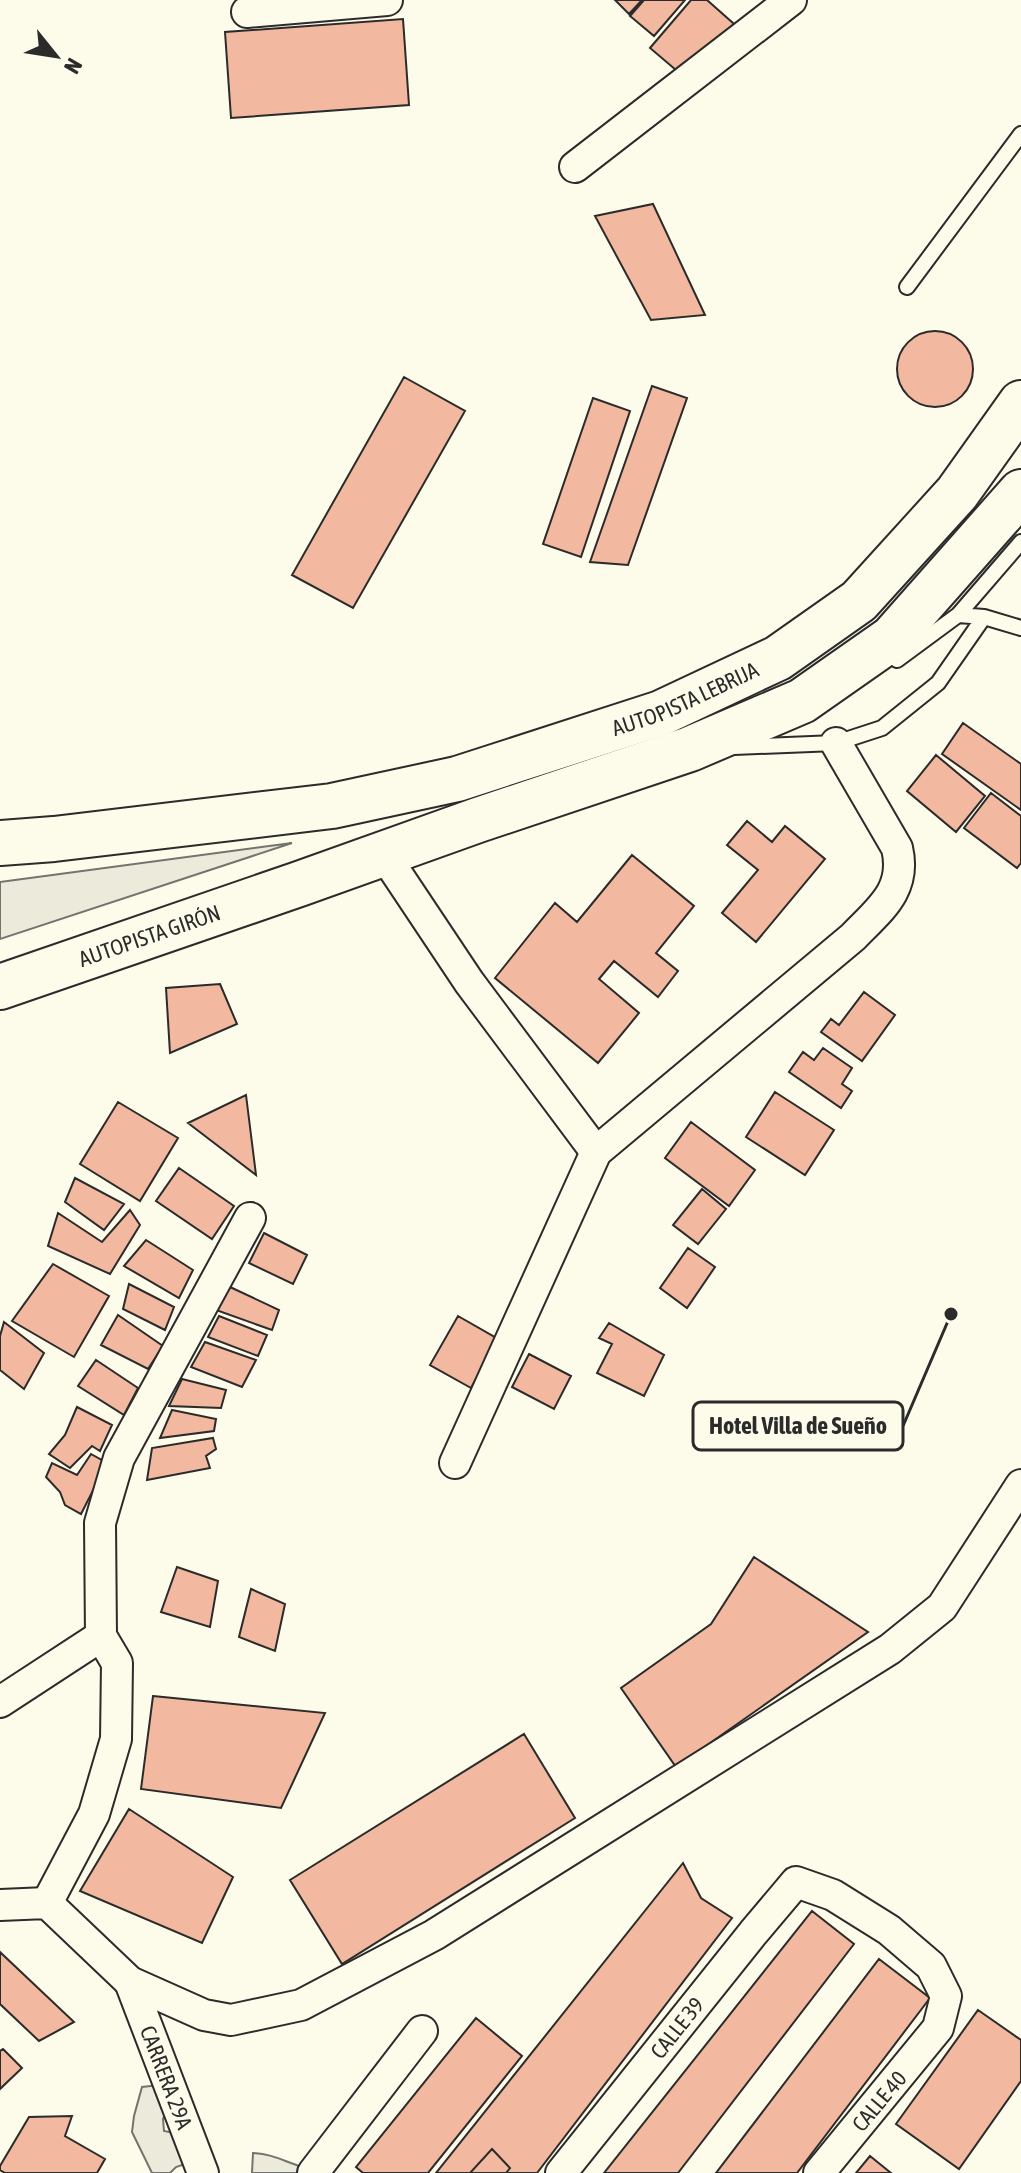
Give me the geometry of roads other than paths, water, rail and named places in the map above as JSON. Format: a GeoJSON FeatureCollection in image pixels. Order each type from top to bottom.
{"type":"FeatureCollection","features":[{"type":"Feature","properties":{"kind":"highway","name":"AUTOPISTA LEBRIJA"},"geometry":{"type":"LineString","coordinates":[[247,817],[332,806],[457,779],[661,713],[778,658],[859,601],[957,493],[1021,403]]}},
{"type":"Feature","properties":{"kind":"highway","name":"AUTOPISTA LEBRIJA"},"geometry":{"type":"LineString","coordinates":[[299,884],[690,749],[802,701],[848,677],[892,638],[1021,492]]}},
{"type":"Feature","properties":{"kind":"highway"},"geometry":{"type":"LineString","coordinates":[[0,843],[247,817]]}},
{"type":"Feature","properties":{"kind":"highway"},"geometry":{"type":"LineString","coordinates":[[0,865],[183,845],[247,817]]}},
{"type":"Feature","properties":{"kind":"highway"},"geometry":{"type":"LineString","coordinates":[[0,957],[214,891],[299,884]]}},
{"type":"Feature","properties":{"kind":"highway","name":"AUTOPISTA GIRÓN"},"geometry":{"type":"LineString","coordinates":[[0,987],[299,884]]}},
{"type":"Feature","properties":{"kind":"street"},"geometry":{"type":"LineString","coordinates":[[247,12],[387,0]]}},
{"type":"Feature","properties":{"kind":"street"},"geometry":{"type":"LineString","coordinates":[[575,167],[791,0]]}},
{"type":"Feature","properties":{"kind":"street"},"geometry":{"type":"LineString","coordinates":[[455,1463],[596,1152],[853,937],[889,900],[896,887],[900,860],[897,848],[836,743]]}},
{"type":"Feature","properties":{"kind":"street"},"geometry":{"type":"LineString","coordinates":[[383,853],[469,982],[596,1152]]}},
{"type":"Feature","properties":{"kind":"street"},"geometry":{"type":"LineString","coordinates":[[47,1903],[94,1814],[116,1739],[117,1663],[101,1636],[100,1523],[119,1458],[250,1218]]}},
{"type":"Feature","properties":{"kind":"street"},"geometry":{"type":"LineString","coordinates":[[0,1905],[47,1903],[130,1982],[204,2015],[231,2020],[301,2005],[434,1935],[890,1649],[942,1607],[1021,1485]]}},
{"type":"Feature","properties":{"kind":"street"},"geometry":{"type":"LineString","coordinates":[[0,1702],[101,1636]]}},
{"type":"Feature","properties":{"kind":"street","name":"CALLE 39"},"geometry":{"type":"LineString","coordinates":[[561,2173],[796,1882],[833,1895],[889,1930],[931,1966],[946,1996],[938,2028]]}},
{"type":"Feature","properties":{"kind":"street","name":"CARRERA 29A"},"geometry":{"type":"LineString","coordinates":[[130,1982],[203,2173]]}},
{"type":"Feature","properties":{"kind":"street","name":"CALLE 40"},"geometry":{"type":"LineString","coordinates":[[819,2173],[938,2028]]}},
{"type":"Feature","properties":{"kind":"street"},"geometry":{"type":"LineString","coordinates":[[313,2173],[422,2031]]}},
{"type":"Feature","properties":{"kind":"lane"},"geometry":{"type":"LineString","coordinates":[[907,287],[1021,134]]}},
{"type":"Feature","properties":{"kind":"lane"},"geometry":{"type":"LineString","coordinates":[[889,665],[958,615],[1021,542]]}},
{"type":"Feature","properties":{"kind":"lane"},"geometry":{"type":"LineString","coordinates":[[958,615],[984,617],[1021,628]]}},
{"type":"Feature","properties":{"kind":"lane"},"geometry":{"type":"LineString","coordinates":[[690,749],[836,743],[882,728],[938,683],[984,617]]}},
{"type":"Feature","properties":{"kind":"place","name":"Hotel Villa de Sueño"},"geometry":{"type":"Point","coordinates":[951,1314]}}]}
